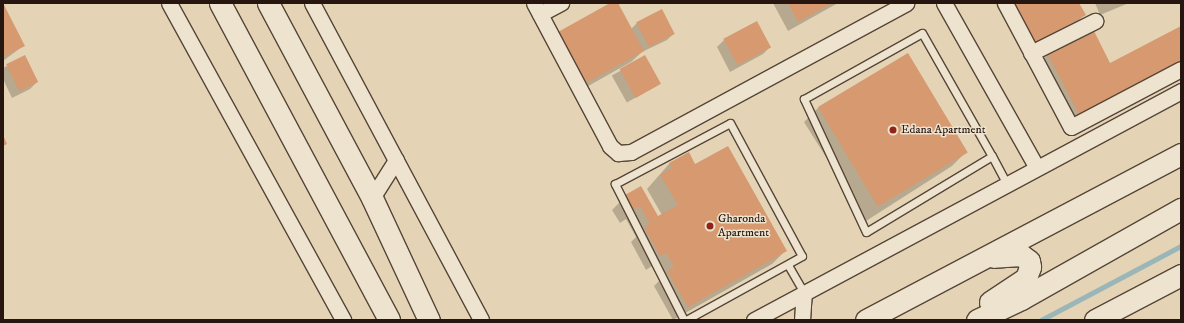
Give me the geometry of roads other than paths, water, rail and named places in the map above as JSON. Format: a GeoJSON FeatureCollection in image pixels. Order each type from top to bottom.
{"type":"FeatureCollection","features":[{"type":"Feature","properties":{"kind":"street"},"geometry":{"type":"LineString","coordinates":[[169,3],[343,320]]}},
{"type":"Feature","properties":{"kind":"street"},"geometry":{"type":"LineString","coordinates":[[220,3],[389,320]]}},
{"type":"Feature","properties":{"kind":"street"},"geometry":{"type":"LineString","coordinates":[[268,3],[372,198],[429,320]]}},
{"type":"Feature","properties":{"kind":"street"},"geometry":{"type":"LineString","coordinates":[[312,3],[481,320]]}},
{"type":"Feature","properties":{"kind":"street"},"geometry":{"type":"LineString","coordinates":[[561,3],[537,9],[610,146],[618,153],[631,152],[906,3]]}},
{"type":"Feature","properties":{"kind":"street"},"geometry":{"type":"LineString","coordinates":[[944,3],[1036,166]]}},
{"type":"Feature","properties":{"kind":"street"},"geometry":{"type":"LineString","coordinates":[[1005,3],[1071,127],[1079,145]]}},
{"type":"Feature","properties":{"kind":"street"},"geometry":{"type":"LineString","coordinates":[[1031,53],[1094,21]]}},
{"type":"Feature","properties":{"kind":"street"},"geometry":{"type":"LineString","coordinates":[[1071,127],[1181,69]]}},
{"type":"Feature","properties":{"kind":"street"},"geometry":{"type":"LineString","coordinates":[[754,320],[1007,184],[1036,166],[1181,91]]}},
{"type":"Feature","properties":{"kind":"street"},"geometry":{"type":"LineString","coordinates":[[866,320],[1181,154]]}},
{"type":"Feature","properties":{"kind":"street"},"geometry":{"type":"LineString","coordinates":[[372,198],[396,160]]}},
{"type":"Feature","properties":{"kind":"street"},"geometry":{"type":"LineString","coordinates":[[977,320],[1021,299],[1181,209]]}},
{"type":"Feature","properties":{"kind":"street"},"geometry":{"type":"LineString","coordinates":[[977,320],[986,304],[1026,278],[1030,267],[1029,261],[1022,255],[985,258]]}},
{"type":"Feature","properties":{"kind":"street"},"geometry":{"type":"LineString","coordinates":[[1095,320],[1181,275]]}},
{"type":"Feature","properties":{"kind":"street"},"geometry":{"type":"LineString","coordinates":[[802,320],[804,293]]}},
{"type":"Feature","properties":{"kind":"lane"},"geometry":{"type":"LineString","coordinates":[[992,156],[866,232],[804,99],[922,33],[992,156],[1007,184]]}},
{"type":"Feature","properties":{"kind":"lane"},"geometry":{"type":"LineString","coordinates":[[730,123],[802,256],[788,264],[685,320],[615,184],[730,123]]}},
{"type":"Feature","properties":{"kind":"lane"},"geometry":{"type":"LineString","coordinates":[[788,264],[804,293]]}},
{"type":"Feature","properties":{"kind":"waterway"},"geometry":{"type":"LineString","coordinates":[[1041,320],[1181,246]]}},
{"type":"Feature","properties":{"kind":"place","name":"Edana Apartment"},"geometry":{"type":"Point","coordinates":[893,130]}},
{"type":"Feature","properties":{"kind":"place","name":"Gharonda Apartment"},"geometry":{"type":"Point","coordinates":[710,226]}}]}
